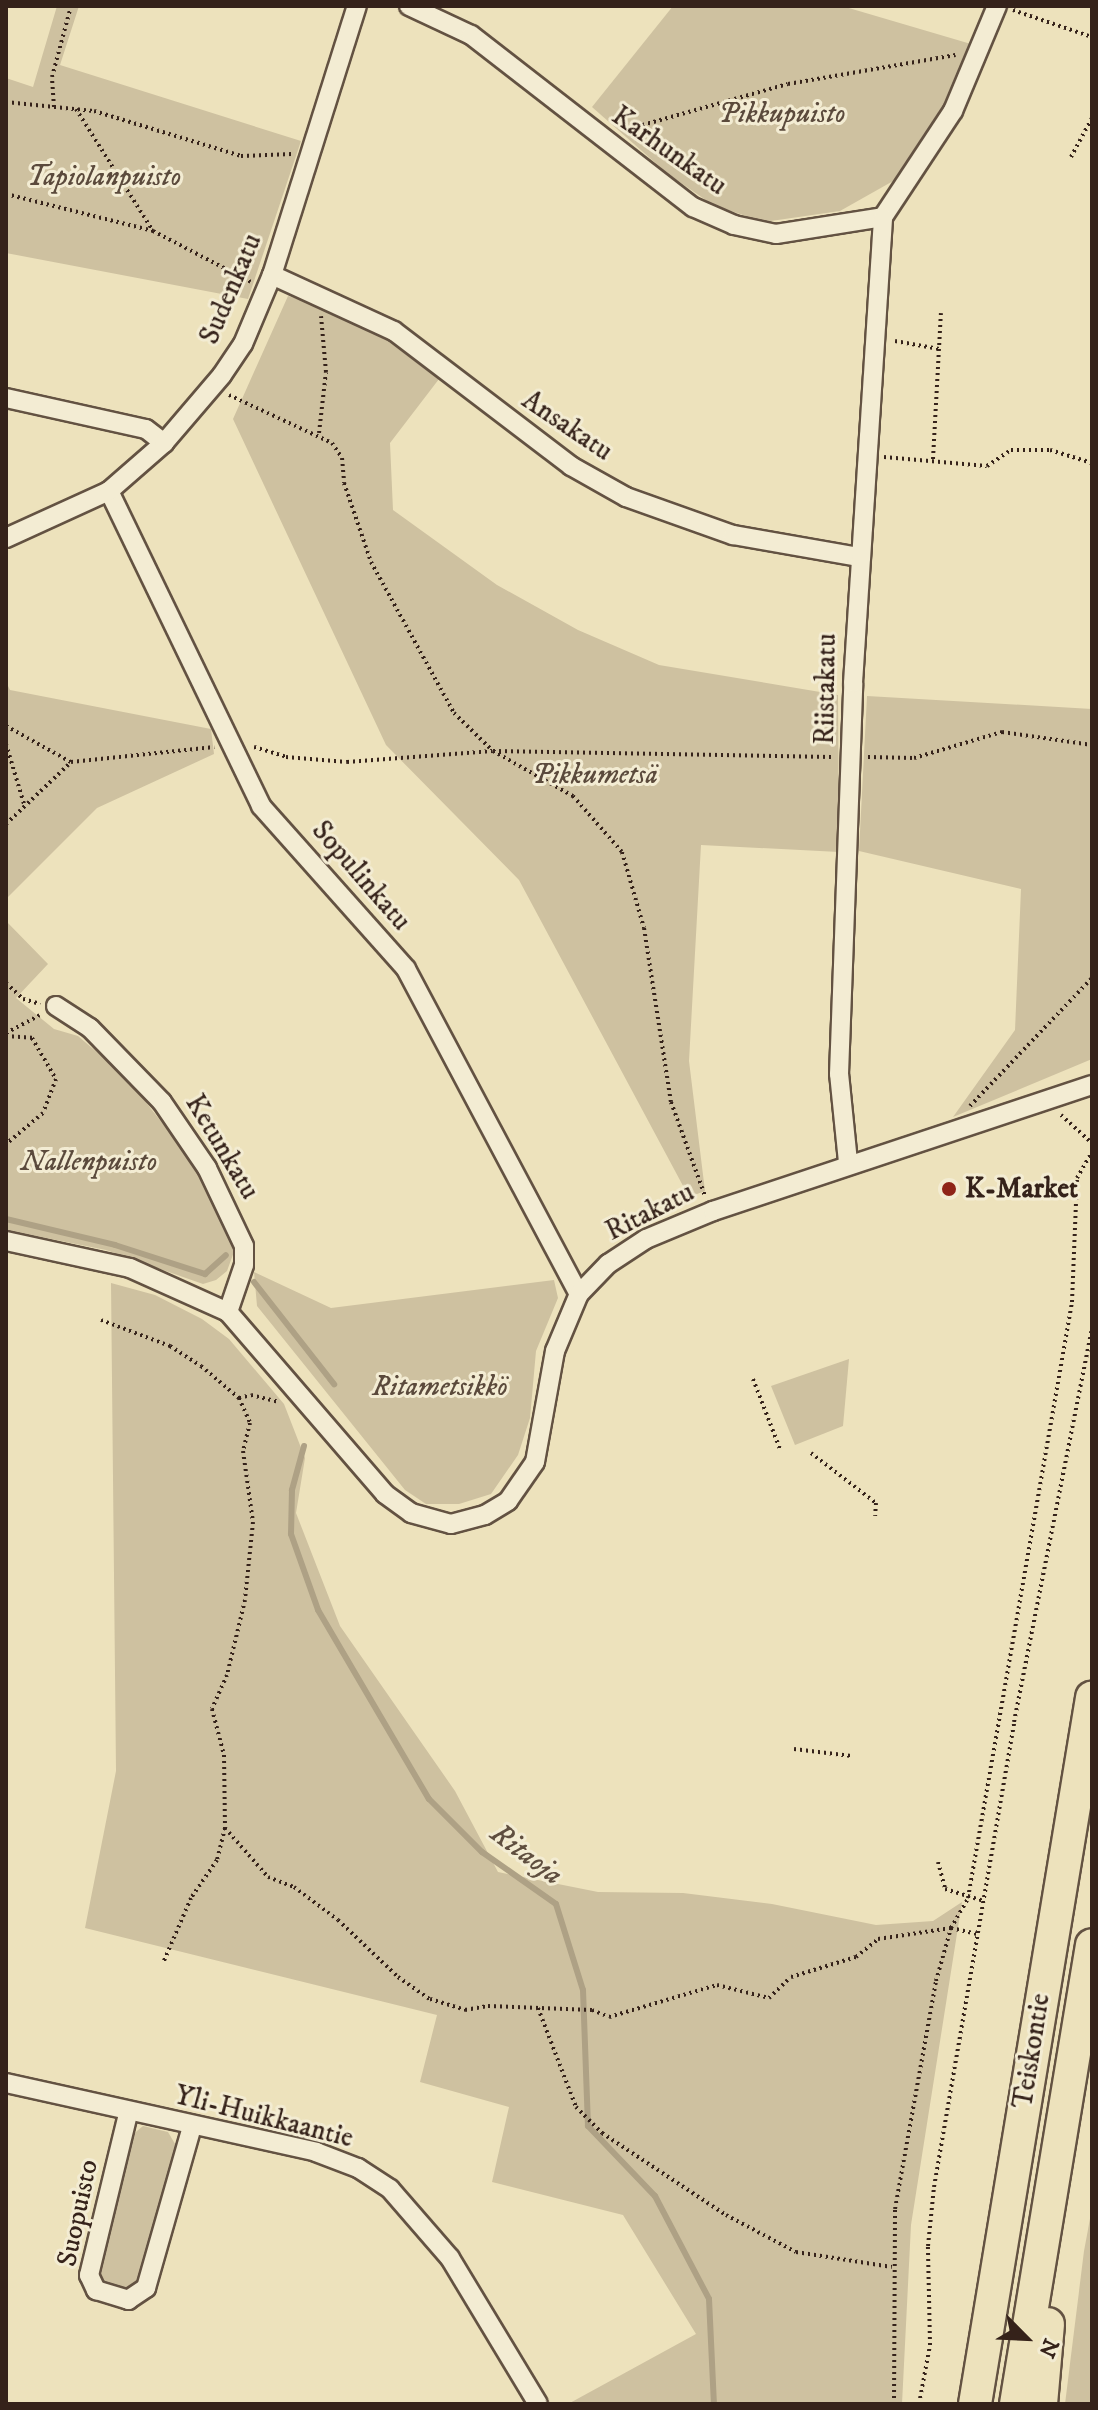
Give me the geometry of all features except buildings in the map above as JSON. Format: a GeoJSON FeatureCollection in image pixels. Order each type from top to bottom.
{"type":"FeatureCollection","features":[{"type":"Feature","properties":{"kind":"highway","name":"Teiskontie"},"geometry":{"type":"LineString","coordinates":[[975,2404],[1092,1698]]}},
{"type":"Feature","properties":{"kind":"highway","name":"Teiskontie"},"geometry":{"type":"LineString","coordinates":[[1016,2404],[1092,1945]]}},
{"type":"Feature","properties":{"kind":"highway"},"geometry":{"type":"LineString","coordinates":[[1038,2275],[1049,2308],[1041,2404]]}},
{"type":"Feature","properties":{"kind":"street","name":"Sudenkatu"},"geometry":{"type":"LineString","coordinates":[[6,538],[109,491],[164,443],[222,375],[269,283],[357,6]]}},
{"type":"Feature","properties":{"kind":"street","name":"Karhunkatu"},"geometry":{"type":"LineString","coordinates":[[409,6],[471,35],[693,207],[754,231],[776,234],[883,217]]}},
{"type":"Feature","properties":{"kind":"street"},"geometry":{"type":"LineString","coordinates":[[883,217],[938,137],[981,54],[1000,6]]}},
{"type":"Feature","properties":{"kind":"street","name":"Riistakatu"},"geometry":{"type":"LineString","coordinates":[[848,1162],[839,1074],[859,557],[883,217]]}},
{"type":"Feature","properties":{"kind":"street","name":"Ansakatu"},"geometry":{"type":"LineString","coordinates":[[269,283],[319,294],[394,331],[553,452],[626,497],[733,535],[859,557]]}},
{"type":"Feature","properties":{"kind":"street"},"geometry":{"type":"LineString","coordinates":[[6,398],[146,429],[164,443]]}},
{"type":"Feature","properties":{"kind":"street","name":"Sopulinkatu"},"geometry":{"type":"LineString","coordinates":[[109,491],[261,806],[406,969],[579,1294]]}},
{"type":"Feature","properties":{"kind":"street","name":"Ketunkatu"},"geometry":{"type":"LineString","coordinates":[[56,1006],[90,1028],[162,1102],[207,1168],[244,1246],[244,1265],[228,1312]]}},
{"type":"Feature","properties":{"kind":"street","name":"Ritakatu"},"geometry":{"type":"LineString","coordinates":[[6,1241],[130,1268],[228,1312],[397,1506],[424,1519],[451,1524],[485,1515],[508,1501],[535,1462],[555,1351],[579,1294],[608,1264],[646,1239],[713,1211],[848,1162],[1092,1085]]}},
{"type":"Feature","properties":{"kind":"street","name":"Yli-Huikkaantie"},"geometry":{"type":"LineString","coordinates":[[6,2083],[128,2114],[316,2152],[358,2168],[390,2189],[450,2258],[538,2404]]}},
{"type":"Feature","properties":{"kind":"street","name":"Suopuisto"},"geometry":{"type":"LineString","coordinates":[[128,2114],[89,2275],[96,2290],[128,2300],[146,2288],[192,2127]]}},
{"type":"Feature","properties":{"kind":"path"},"geometry":{"type":"LineString","coordinates":[[54,107],[52,77],[71,6]]}},
{"type":"Feature","properties":{"kind":"path"},"geometry":{"type":"LineString","coordinates":[[1000,6],[1092,37]]}},
{"type":"Feature","properties":{"kind":"path"},"geometry":{"type":"LineString","coordinates":[[600,137],[788,84],[981,54]]}},
{"type":"Feature","properties":{"kind":"path"},"geometry":{"type":"LineString","coordinates":[[6,102],[76,109],[241,156],[310,153]]}},
{"type":"Feature","properties":{"kind":"path"},"geometry":{"type":"LineString","coordinates":[[76,109],[153,231]]}},
{"type":"Feature","properties":{"kind":"path"},"geometry":{"type":"LineString","coordinates":[[1071,157],[1092,118]]}},
{"type":"Feature","properties":{"kind":"path"},"geometry":{"type":"LineString","coordinates":[[6,194],[153,231],[269,283]]}},
{"type":"Feature","properties":{"kind":"path"},"geometry":{"type":"LineString","coordinates":[[319,294],[326,372],[319,433]]}},
{"type":"Feature","properties":{"kind":"path"},"geometry":{"type":"LineString","coordinates":[[933,459],[941,313]]}},
{"type":"Feature","properties":{"kind":"path"},"geometry":{"type":"LineString","coordinates":[[874,319],[899,344],[939,349]]}},
{"type":"Feature","properties":{"kind":"path"},"geometry":{"type":"LineString","coordinates":[[229,395],[319,433],[342,458],[344,483],[371,562],[454,713],[493,751],[573,796],[622,852],[644,928],[671,1102],[692,1170],[713,1211]]}},
{"type":"Feature","properties":{"kind":"path"},"geometry":{"type":"LineString","coordinates":[[865,456],[933,459],[987,466],[1011,450],[1050,450],[1092,463]]}},
{"type":"Feature","properties":{"kind":"path"},"geometry":{"type":"LineString","coordinates":[[6,726],[71,762],[231,745],[347,762],[493,751],[914,758],[1002,732],[1092,745]]}},
{"type":"Feature","properties":{"kind":"path"},"geometry":{"type":"LineString","coordinates":[[6,744],[24,804]]}},
{"type":"Feature","properties":{"kind":"path"},"geometry":{"type":"LineString","coordinates":[[6,824],[71,762]]}},
{"type":"Feature","properties":{"kind":"path"},"geometry":{"type":"LineString","coordinates":[[965,1126],[973,1100],[1092,978]]}},
{"type":"Feature","properties":{"kind":"path"},"geometry":{"type":"LineString","coordinates":[[6,983],[30,1003],[56,1006]]}},
{"type":"Feature","properties":{"kind":"path"},"geometry":{"type":"LineString","coordinates":[[6,1035],[56,1006]]}},
{"type":"Feature","properties":{"kind":"path"},"geometry":{"type":"LineString","coordinates":[[6,1035],[32,1038],[56,1079],[43,1113],[6,1144]]}},
{"type":"Feature","properties":{"kind":"path"},"geometry":{"type":"LineString","coordinates":[[1047,1117],[1070,1111]]}},
{"type":"Feature","properties":{"kind":"path"},"geometry":{"type":"LineString","coordinates":[[1059,1113],[1092,1143]]}},
{"type":"Feature","properties":{"kind":"path"},"geometry":{"type":"LineString","coordinates":[[894,2404],[892,2267],[895,2209],[936,1981],[951,1928],[968,1898],[1072,1302],[1077,1178],[1092,1152]]}},
{"type":"Feature","properties":{"kind":"path"},"geometry":{"type":"LineString","coordinates":[[101,1320],[170,1346],[239,1398],[250,1423],[243,1451],[253,1522],[245,1600],[227,1675],[212,1709],[224,1755],[225,1828],[217,1860],[191,1898],[163,1963]]}},
{"type":"Feature","properties":{"kind":"path"},"geometry":{"type":"LineString","coordinates":[[919,2404],[930,2345],[929,2218],[984,1901],[1092,1328]]}},
{"type":"Feature","properties":{"kind":"path"},"geometry":{"type":"LineString","coordinates":[[753,1379],[780,1449]]}},
{"type":"Feature","properties":{"kind":"path"},"geometry":{"type":"LineString","coordinates":[[239,1398],[251,1395],[284,1404],[297,1392]]}},
{"type":"Feature","properties":{"kind":"path"},"geometry":{"type":"LineString","coordinates":[[811,1453],[876,1503],[875,1516]]}},
{"type":"Feature","properties":{"kind":"path"},"geometry":{"type":"LineString","coordinates":[[794,1749],[852,1756]]}},
{"type":"Feature","properties":{"kind":"path"},"geometry":{"type":"LineString","coordinates":[[225,1828],[268,1877],[294,1887],[338,1920],[398,1977],[430,1999],[465,2010],[592,2010],[609,2017],[717,1985],[769,1998],[791,1977],[856,1957],[878,1939],[951,1928],[978,1934]]}},
{"type":"Feature","properties":{"kind":"path"},"geometry":{"type":"LineString","coordinates":[[938,1862],[945,1889],[984,1901]]}},
{"type":"Feature","properties":{"kind":"path"},"geometry":{"type":"LineString","coordinates":[[538,2008],[576,2107],[602,2133],[726,2215],[796,2252],[892,2267]]}},
{"type":"Feature","properties":{"kind":"green space","name":"Tapiolanpuisto"},"geometry":{"type":"Polygon","coordinates":[[[57,6],[79,6],[60,65],[301,141],[248,299],[6,253],[6,78],[33,87],[57,6]]]}},
{"type":"Feature","properties":{"kind":"green space","name":"Pikkupuisto"},"geometry":{"type":"Polygon","coordinates":[[[673,6],[842,6],[971,44],[953,90],[902,176],[840,211],[764,222],[713,205],[668,174],[592,107],[673,6]]]}},
{"type":"Feature","properties":{"kind":"green space","name":"Pikkumetsä"},"geometry":{"type":"Polygon","coordinates":[[[288,296],[329,309],[386,340],[439,379],[390,443],[393,510],[497,585],[578,630],[659,665],[838,695],[839,852],[701,845],[689,1061],[705,1191],[689,1197],[519,880],[386,745],[233,419],[288,296]]]}},
{"type":"Feature","properties":{"kind":"green space"},"geometry":{"type":"Polygon","coordinates":[[[6,682],[10,690],[211,729],[214,754],[97,808],[6,899],[6,682]]]}},
{"type":"Feature","properties":{"kind":"green space"},"geometry":{"type":"Polygon","coordinates":[[[867,696],[1092,709],[1092,1059],[953,1117],[1015,1030],[1021,889],[859,851],[867,696]]]}},
{"type":"Feature","properties":{"kind":"green space","name":"Nallenpuisto"},"geometry":{"type":"Polygon","coordinates":[[[6,921],[48,964],[16,998],[54,1029],[78,1036],[126,1077],[196,1166],[235,1249],[227,1271],[216,1280],[203,1284],[106,1250],[6,1230],[6,921]]]}},
{"type":"Feature","properties":{"kind":"green space","name":"Ritametsikkö"},"geometry":{"type":"Polygon","coordinates":[[[254,1272],[331,1308],[554,1280],[558,1298],[536,1351],[530,1418],[518,1455],[491,1494],[459,1504],[426,1504],[405,1490],[257,1306],[254,1272]]]}},
{"type":"Feature","properties":{"kind":"green space"},"geometry":{"type":"Polygon","coordinates":[[[111,1283],[155,1295],[202,1319],[229,1339],[284,1404],[305,1458],[296,1513],[340,1626],[455,1791],[498,1872],[598,1892],[683,1893],[772,1904],[876,1925],[933,1921],[962,1902],[911,2225],[902,2404],[568,2404],[696,2334],[623,2215],[492,2182],[509,2107],[420,2082],[437,2015],[85,1928],[116,1771],[111,1283]]]}},
{"type":"Feature","properties":{"kind":"green space"},"geometry":{"type":"Polygon","coordinates":[[[849,1359],[843,1426],[795,1445],[771,1386],[849,1359]]]}},
{"type":"Feature","properties":{"kind":"green space"},"geometry":{"type":"Polygon","coordinates":[[[143,2126],[168,2132],[178,2149],[141,2283],[128,2292],[108,2288],[97,2274],[130,2137],[143,2126]]]}},
{"type":"Feature","properties":{"kind":"green space"},"geometry":{"type":"Polygon","coordinates":[[[1092,2208],[1092,2404],[1065,2404],[1084,2251],[1092,2208]]]}},
{"type":"Feature","properties":{"kind":"waterway"},"geometry":{"type":"LineString","coordinates":[[6,1219],[115,1245],[205,1274],[226,1255]]}},
{"type":"Feature","properties":{"kind":"waterway"},"geometry":{"type":"LineString","coordinates":[[254,1282],[334,1384]]}},
{"type":"Feature","properties":{"kind":"waterway","name":"Ritaoja"},"geometry":{"type":"LineString","coordinates":[[304,1446],[292,1490],[291,1534],[318,1610],[429,1799],[482,1852],[556,1904],[583,1990],[588,2126],[655,2196],[709,2299],[714,2404]]}},
{"type":"Feature","properties":{"kind":"place","name":"K-Market"},"geometry":{"type":"Point","coordinates":[949,1189]}}]}
